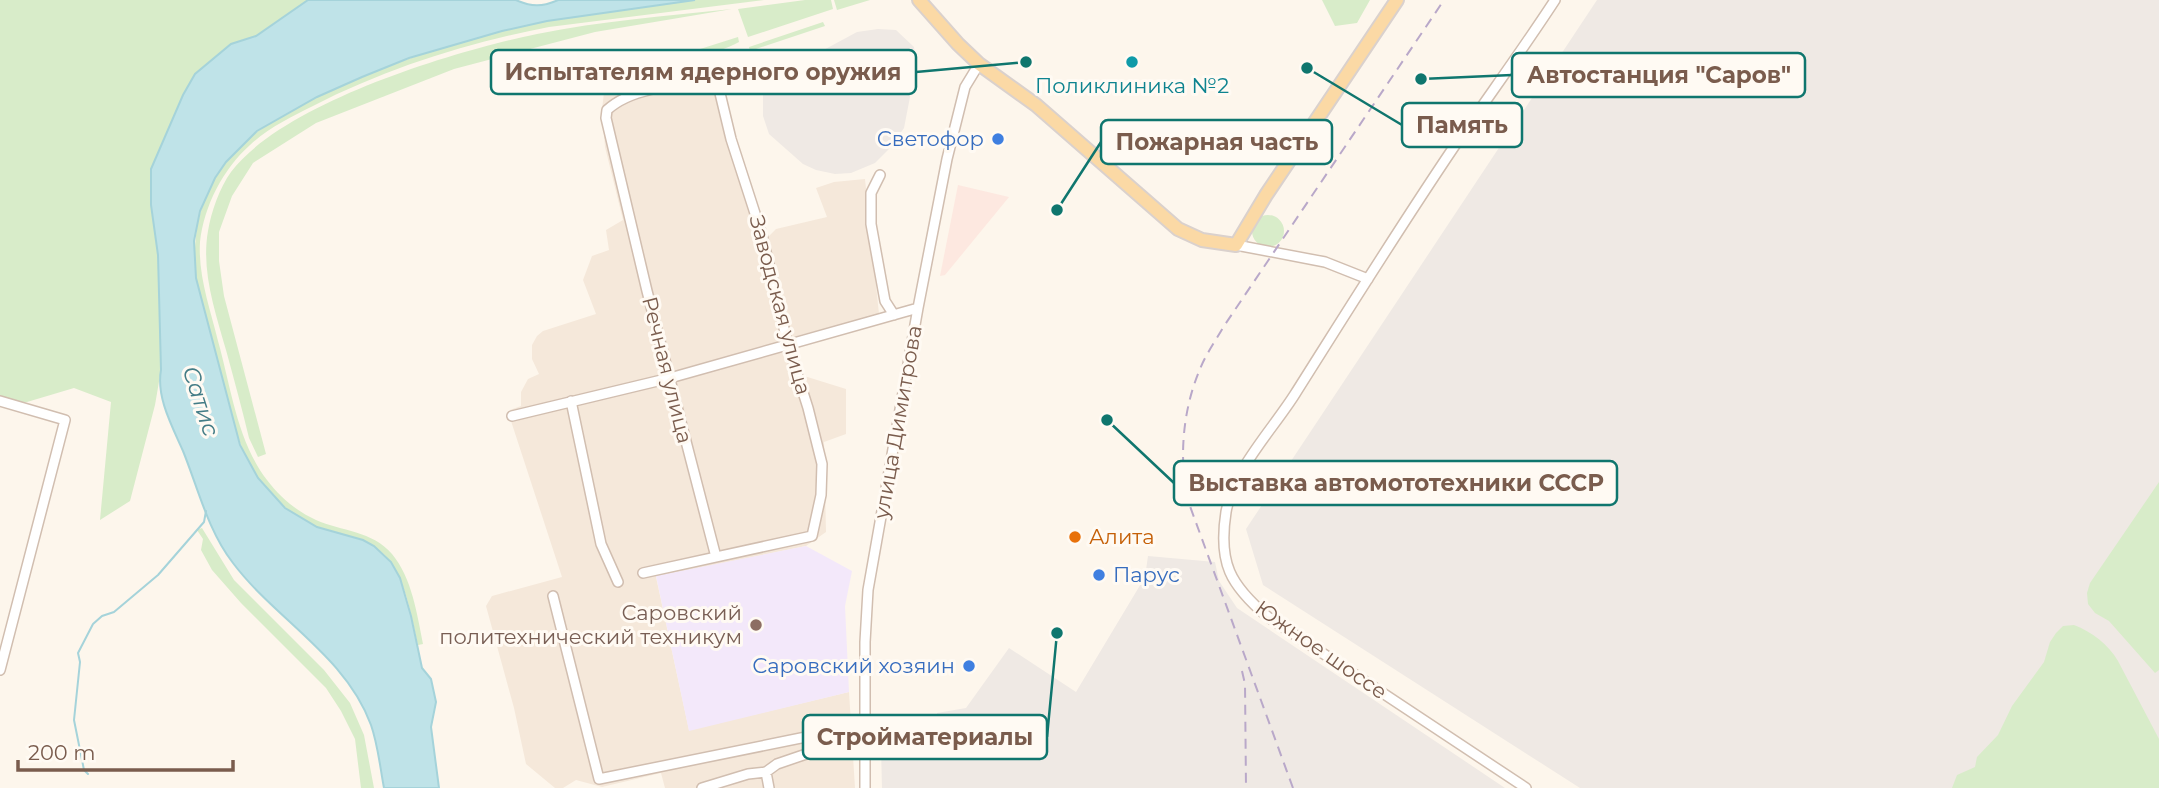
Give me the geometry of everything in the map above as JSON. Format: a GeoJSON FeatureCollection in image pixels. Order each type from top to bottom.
{"type":"FeatureCollection","features":[{"type":"Feature","properties":{"kind":"main road"},"geometry":{"type":"LineString","coordinates":[[919,0],[979,64],[1036,105],[1178,229],[1195,238],[1236,245],[1266,195],[1397,0]]}},
{"type":"Feature","properties":{"kind":"street","name":"Южное шоссе"},"geometry":{"type":"LineString","coordinates":[[1526,788],[1268,617],[1248,600],[1228,571],[1223,544],[1227,509],[1237,480],[1290,403],[1461,136],[1555,0]]}},
{"type":"Feature","properties":{"kind":"street","name":"улица Димитрова"},"geometry":{"type":"LineString","coordinates":[[865,788],[866,603],[918,308],[953,135],[965,86],[979,64]]}},
{"type":"Feature","properties":{"kind":"street","name":"Заводская улица"},"geometry":{"type":"LineString","coordinates":[[607,110],[614,103],[643,93],[709,82],[719,89],[731,139],[762,235],[788,345],[822,464],[821,495],[812,536],[716,557]]}},
{"type":"Feature","properties":{"kind":"street","name":"Речная улица"},"geometry":{"type":"LineString","coordinates":[[607,110],[606,118],[716,557]]}},
{"type":"Feature","properties":{"kind":"street"},"geometry":{"type":"LineString","coordinates":[[880,175],[872,193],[871,224],[885,301],[894,315]]}},
{"type":"Feature","properties":{"kind":"street"},"geometry":{"type":"LineString","coordinates":[[1236,245],[1325,262],[1368,279]]}},
{"type":"Feature","properties":{"kind":"street"},"geometry":{"type":"LineString","coordinates":[[512,416],[670,379],[918,308]]}},
{"type":"Feature","properties":{"kind":"street"},"geometry":{"type":"LineString","coordinates":[[0,401],[65,420],[0,670]]}},
{"type":"Feature","properties":{"kind":"street"},"geometry":{"type":"LineString","coordinates":[[571,401],[601,544],[618,582]]}},
{"type":"Feature","properties":{"kind":"street"},"geometry":{"type":"LineString","coordinates":[[643,573],[716,557]]}},
{"type":"Feature","properties":{"kind":"street"},"geometry":{"type":"LineString","coordinates":[[553,596],[599,779],[865,725]]}},
{"type":"Feature","properties":{"kind":"street"},"geometry":{"type":"LineString","coordinates":[[702,788],[748,774],[766,772],[777,764],[817,750],[865,738]]}},
{"type":"Feature","properties":{"kind":"street"},"geometry":{"type":"LineString","coordinates":[[766,772],[769,788]]}},
{"type":"Feature","properties":{"kind":"shaded area"},"geometry":{"type":"Polygon","coordinates":[[[1597,0],[2159,0],[2159,788],[1580,788],[1263,585],[1246,529],[1597,0]]]}},
{"type":"Feature","properties":{"kind":"shaded area"},"geometry":{"type":"Polygon","coordinates":[[[896,30],[914,47],[916,66],[904,128],[891,147],[875,163],[851,173],[835,174],[803,164],[769,134],[763,116],[763,94],[771,81],[791,64],[857,32],[896,30]]]}},
{"type":"Feature","properties":{"kind":"shaded area"},"geometry":{"type":"Polygon","coordinates":[[[705,75],[719,84],[728,105],[744,170],[766,239],[776,229],[827,217],[816,188],[834,182],[865,179],[879,314],[793,337],[801,375],[846,389],[846,434],[824,442],[826,532],[806,546],[656,577],[689,730],[849,692],[855,788],[665,788],[661,773],[602,787],[576,780],[563,788],[555,788],[526,764],[514,708],[486,606],[492,596],[562,577],[511,421],[510,410],[521,406],[521,392],[528,379],[539,374],[532,359],[532,345],[537,336],[543,331],[596,314],[583,280],[592,256],[609,250],[606,230],[623,220],[605,147],[602,110],[604,92],[626,86],[705,75]]]}},
{"type":"Feature","properties":{"kind":"shaded area"},"geometry":{"type":"Polygon","coordinates":[[[958,185],[1009,197],[945,275],[940,276],[958,185]]]}},
{"type":"Feature","properties":{"kind":"shaded area","name":"Саровский политехнический техникум"},"geometry":{"type":"Polygon","coordinates":[[[806,546],[852,571],[845,606],[849,692],[689,731],[656,576],[806,546]]]}},
{"type":"Feature","properties":{"kind":"shaded area"},"geometry":{"type":"Polygon","coordinates":[[[1148,556],[1215,562],[1219,581],[1237,608],[1505,788],[882,788],[881,748],[937,747],[937,713],[966,708],[1009,648],[1076,692],[1145,577],[1148,556]]]}},
{"type":"Feature","properties":{"kind":"green space"},"geometry":{"type":"Polygon","coordinates":[[[0,0],[308,0],[256,36],[231,44],[151,205],[158,255],[161,370],[155,405],[130,501],[100,520],[111,402],[74,388],[27,402],[0,404],[0,0]]]}},
{"type":"Feature","properties":{"kind":"green space"},"geometry":{"type":"Polygon","coordinates":[[[695,0],[764,0],[549,27],[428,58],[341,92],[264,133],[231,165],[210,202],[200,242],[203,280],[236,413],[249,448],[267,480],[295,508],[326,524],[366,536],[392,554],[413,597],[423,644],[418,645],[402,583],[385,555],[367,543],[317,527],[292,513],[259,480],[250,465],[232,416],[196,278],[197,226],[207,193],[224,164],[259,130],[312,100],[390,66],[521,26],[695,0]]]}},
{"type":"Feature","properties":{"kind":"green space"},"geometry":{"type":"Polygon","coordinates":[[[805,0],[831,0],[833,9],[748,37],[738,9],[805,0]]]}},
{"type":"Feature","properties":{"kind":"green space"},"geometry":{"type":"Polygon","coordinates":[[[834,0],[870,0],[837,10],[834,0]]]}},
{"type":"Feature","properties":{"kind":"green space"},"geometry":{"type":"Polygon","coordinates":[[[1322,0],[1370,0],[1357,23],[1335,26],[1322,0]]]}},
{"type":"Feature","properties":{"kind":"green space"},"geometry":{"type":"Polygon","coordinates":[[[732,9],[595,32],[454,69],[316,123],[253,163],[232,196],[219,232],[219,261],[224,296],[266,454],[258,457],[249,438],[214,306],[206,261],[209,224],[220,192],[231,172],[256,147],[289,124],[329,102],[417,67],[461,53],[561,29],[732,9]]]}},
{"type":"Feature","properties":{"kind":"green space"},"geometry":{"type":"Polygon","coordinates":[[[823,22],[825,26],[750,51],[749,47],[823,22]]]}},
{"type":"Feature","properties":{"kind":"green space"},"geometry":{"type":"Polygon","coordinates":[[[738,37],[739,42],[719,50],[699,54],[697,50],[738,37]]]}},
{"type":"Feature","properties":{"kind":"green space"},"geometry":{"type":"Polygon","coordinates":[[[1268,215],[1279,220],[1284,231],[1279,242],[1268,247],[1257,242],[1252,231],[1257,220],[1268,215]]]}},
{"type":"Feature","properties":{"kind":"green space"},"geometry":{"type":"Polygon","coordinates":[[[2159,482],[2159,670],[2155,673],[2109,621],[2095,613],[2088,604],[2087,593],[2090,583],[2159,482]]]}},
{"type":"Feature","properties":{"kind":"green space"},"geometry":{"type":"Polygon","coordinates":[[[202,528],[234,580],[324,670],[350,703],[364,735],[374,788],[361,788],[355,739],[326,688],[212,570],[201,550],[203,539],[197,530],[202,528]]]}},
{"type":"Feature","properties":{"kind":"green space"},"geometry":{"type":"Polygon","coordinates":[[[2074,625],[2099,639],[2114,655],[2159,739],[2159,788],[1952,788],[1957,775],[1975,767],[1977,757],[1998,735],[2012,706],[2044,662],[2050,642],[2056,633],[2063,626],[2074,625]]]}},
{"type":"Feature","properties":{"kind":"water","name":"Сатис"},"geometry":{"type":"Polygon","coordinates":[[[308,0],[516,0],[537,5],[558,0],[695,0],[547,21],[502,31],[409,58],[362,77],[317,97],[257,131],[226,162],[215,178],[200,211],[194,241],[196,278],[240,445],[258,478],[285,508],[317,527],[363,540],[391,562],[400,578],[422,668],[431,679],[436,702],[431,727],[439,788],[384,788],[371,725],[345,678],[250,583],[224,551],[204,509],[170,422],[161,391],[158,255],[151,205],[151,169],[195,74],[231,44],[256,36],[308,0]]]}},
{"type":"Feature","properties":{"kind":"waterway"},"geometry":{"type":"LineString","coordinates":[[88,774],[84,770],[74,720],[80,662],[78,653],[93,624],[102,616],[114,612],[158,575],[204,522],[206,511]]}},
{"type":"Feature","properties":{"kind":"railway"},"geometry":{"type":"LineString","coordinates":[[1293,788],[1187,498],[1183,465],[1186,416],[1200,369],[1224,326],[1444,0]]}},
{"type":"Feature","properties":{"kind":"railway"},"geometry":{"type":"LineString","coordinates":[[1242,671],[1245,684],[1246,788]]}},
{"type":"Feature","properties":{"kind":"place","name":"Испытателям ядерного оружия"},"geometry":{"type":"Point","coordinates":[1026,62]}},
{"type":"Feature","properties":{"kind":"place","name":"Поликлиника №2"},"geometry":{"type":"Point","coordinates":[1132,62]}},
{"type":"Feature","properties":{"kind":"place","name":"Память"},"geometry":{"type":"Point","coordinates":[1307,68]}},
{"type":"Feature","properties":{"kind":"place","name":"Автостанция \"Саров\""},"geometry":{"type":"Point","coordinates":[1421,79]}},
{"type":"Feature","properties":{"kind":"place","name":"Светофор"},"geometry":{"type":"Point","coordinates":[998,139]}},
{"type":"Feature","properties":{"kind":"place","name":"Пожарная часть"},"geometry":{"type":"Point","coordinates":[1057,210]}},
{"type":"Feature","properties":{"kind":"place","name":"Выставка автомототехники СССР"},"geometry":{"type":"Point","coordinates":[1107,420]}},
{"type":"Feature","properties":{"kind":"place","name":"Алита"},"geometry":{"type":"Point","coordinates":[1075,537]}},
{"type":"Feature","properties":{"kind":"place","name":"Парус"},"geometry":{"type":"Point","coordinates":[1099,575]}},
{"type":"Feature","properties":{"kind":"place","name":"Саровский политехнический техникум"},"geometry":{"type":"Point","coordinates":[756,625]}},
{"type":"Feature","properties":{"kind":"place","name":"Стройматериалы"},"geometry":{"type":"Point","coordinates":[1057,633]}},
{"type":"Feature","properties":{"kind":"place","name":"Саровский хозяин"},"geometry":{"type":"Point","coordinates":[969,666]}}]}
